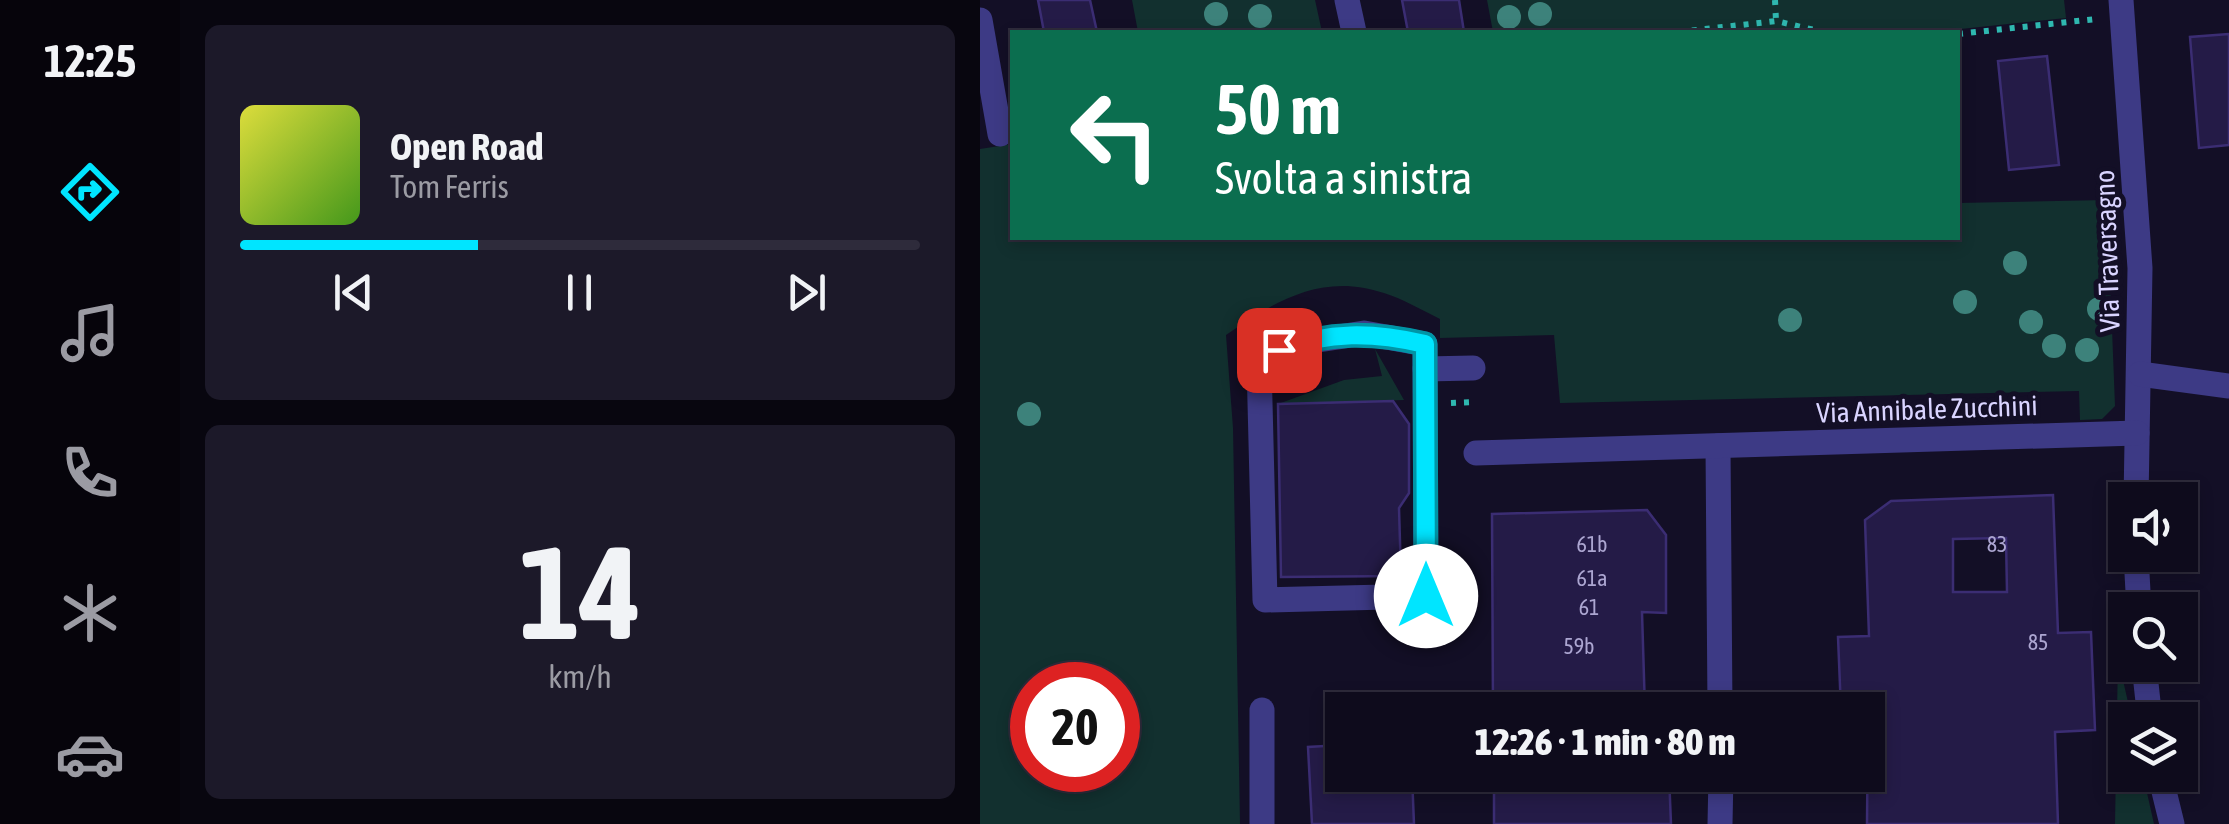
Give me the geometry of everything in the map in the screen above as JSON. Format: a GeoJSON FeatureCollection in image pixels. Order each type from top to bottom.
{"type":"FeatureCollection","features":[{"type":"Feature","properties":{"kind":"street"},"geometry":{"type":"LineString","coordinates":[[1348,0],[1354,30]]}},
{"type":"Feature","properties":{"kind":"street","name":"Via Traversagno"},"geometry":{"type":"LineString","coordinates":[[2121,8],[2138,213],[2140,374],[2136,482]]}},
{"type":"Feature","properties":{"kind":"street"},"geometry":{"type":"LineString","coordinates":[[980,20],[1000,134]]}},
{"type":"Feature","properties":{"kind":"street"},"geometry":{"type":"LineString","coordinates":[[1364,333],[1425,344],[1425,369],[1426,596],[1265,600],[1258,363],[1299,343],[1364,333]]}},
{"type":"Feature","properties":{"kind":"street"},"geometry":{"type":"LineString","coordinates":[[1425,369],[1473,368]]}},
{"type":"Feature","properties":{"kind":"street"},"geometry":{"type":"LineString","coordinates":[[2140,374],[2229,386]]}},
{"type":"Feature","properties":{"kind":"street","name":"Via Annibale Zucchini"},"geometry":{"type":"LineString","coordinates":[[1476,453],[2137,433]]}},
{"type":"Feature","properties":{"kind":"street"},"geometry":{"type":"LineString","coordinates":[[1718,446],[1720,692]]}},
{"type":"Feature","properties":{"kind":"street"},"geometry":{"type":"LineString","coordinates":[[1262,710],[1262,824]]}},
{"type":"Feature","properties":{"kind":"street"},"geometry":{"type":"LineString","coordinates":[[1720,824],[1721,792]]}},
{"type":"Feature","properties":{"kind":"street"},"geometry":{"type":"LineString","coordinates":[[2164,792],[2172,824]]}},
{"type":"Feature","properties":{"kind":"path"},"geometry":{"type":"LineString","coordinates":[[1776,0],[1776,21]]}},
{"type":"Feature","properties":{"kind":"path"},"geometry":{"type":"LineString","coordinates":[[1960,34],[2121,8]]}},
{"type":"Feature","properties":{"kind":"path"},"geometry":{"type":"LineString","coordinates":[[1697,30],[1776,21],[1814,30]]}},
{"type":"Feature","properties":{"kind":"green space"},"geometry":{"type":"Polygon","coordinates":[[[1132,0],[1315,0],[1322,30],[1138,30],[1132,0]]]}},
{"type":"Feature","properties":{"kind":"green space"},"geometry":{"type":"Polygon","coordinates":[[[1487,0],[2064,0],[2066,18],[1951,30],[1493,30],[1487,0]]]}},
{"type":"Feature","properties":{"kind":"green space"},"geometry":{"type":"Polygon","coordinates":[[[1010,144],[1010,240],[1960,240],[1960,203],[2107,200],[2115,406],[2102,419],[2080,420],[2079,391],[1560,403],[1554,335],[1440,338],[1440,319],[1405,301],[1361,287],[1340,286],[1300,293],[1226,335],[1233,428],[1240,824],[980,824],[980,149],[1010,144]]]}},
{"type":"Feature","properties":{"kind":"green space"},"geometry":{"type":"Polygon","coordinates":[[[1375,349],[1404,400],[1278,404],[1344,380],[1382,376],[1375,349]]]}},
{"type":"Feature","properties":{"kind":"green space"},"geometry":{"type":"Polygon","coordinates":[[[2118,682],[2123,682],[2128,702],[2117,702],[2118,682]]]}},
{"type":"Feature","properties":{"kind":"green space"},"geometry":{"type":"Polygon","coordinates":[[[2116,792],[2147,792],[2154,824],[2115,824],[2116,792]]]}},
{"type":"Feature","properties":{"kind":"building"},"geometry":{"type":"Polygon","coordinates":[[[1038,0],[1090,0],[1097,30],[1044,30],[1038,0]]]}},
{"type":"Feature","properties":{"kind":"building"},"geometry":{"type":"Polygon","coordinates":[[[1402,0],[1459,0],[1464,30],[1408,30],[1402,0]]]}},
{"type":"Feature","properties":{"kind":"building"},"geometry":{"type":"Polygon","coordinates":[[[2229,34],[2229,145],[2199,148],[2190,37],[2229,34]]]}},
{"type":"Feature","properties":{"kind":"building"},"geometry":{"type":"Polygon","coordinates":[[[2047,56],[2059,165],[2009,170],[1998,61],[2047,56]]]}},
{"type":"Feature","properties":{"kind":"building"},"geometry":{"type":"Polygon","coordinates":[[[1393,401],[1409,424],[1409,493],[1399,508],[1401,576],[1281,577],[1278,404],[1393,401]]]}},
{"type":"Feature","properties":{"kind":"building"},"geometry":{"type":"Polygon","coordinates":[[[2053,495],[2058,633],[2091,632],[2095,730],[2055,732],[2058,824],[1867,824],[1867,792],[1885,792],[1885,692],[1840,692],[1838,637],[1869,636],[1865,520],[1891,501],[2053,495]],[[2006,538],[1953,539],[1953,592],[2007,592],[2006,538]]]}},
{"type":"Feature","properties":{"kind":"building"},"geometry":{"type":"Polygon","coordinates":[[[1647,510],[1666,535],[1666,613],[1642,612],[1644,692],[1493,692],[1492,514],[1647,510]]]}},
{"type":"Feature","properties":{"kind":"building"},"geometry":{"type":"Polygon","coordinates":[[[1325,746],[1325,792],[1413,792],[1414,824],[1312,824],[1308,747],[1325,746]]]}},
{"type":"Feature","properties":{"kind":"building"},"geometry":{"type":"Polygon","coordinates":[[[1494,792],[1670,792],[1671,824],[1494,824],[1494,792]]]}},
{"type":"Feature","properties":{"kind":"route"},"geometry":{"type":"LineString","coordinates":[[1279,350],[1320,338],[1364,333],[1425,344],[1426,596]]}}]}
